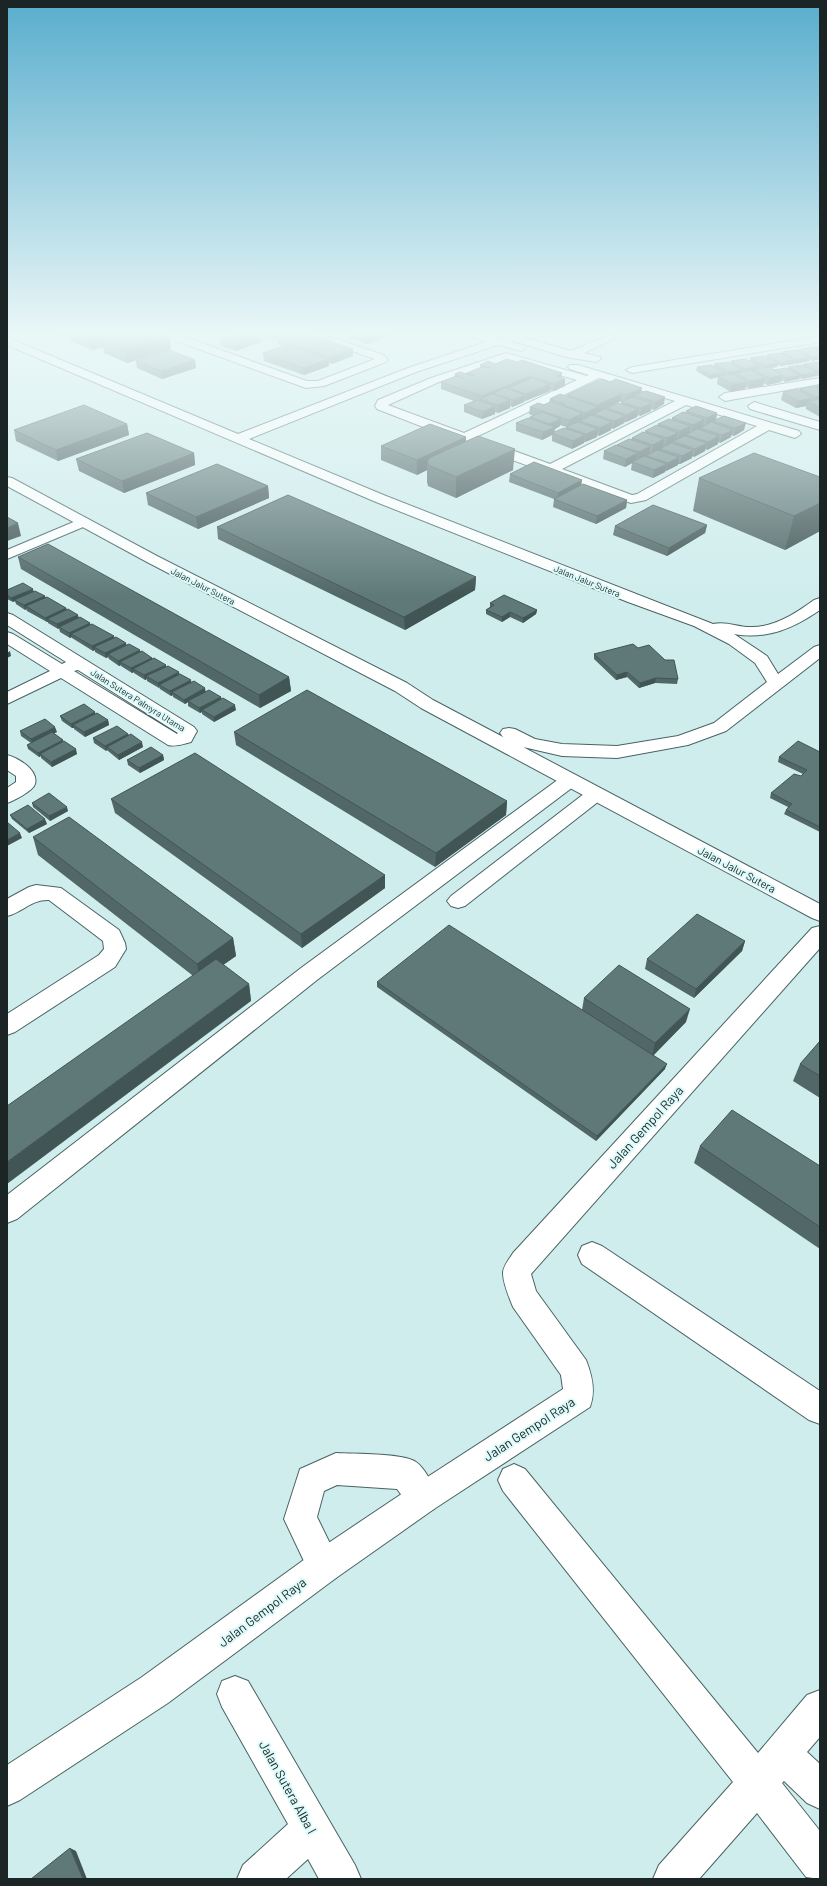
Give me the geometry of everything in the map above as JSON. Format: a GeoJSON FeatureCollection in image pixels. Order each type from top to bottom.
{"type":"FeatureCollection","features":[{"type":"Feature","properties":{"kind":"street","name":"Jalan Jalur Sutera"},"geometry":{"type":"LineString","coordinates":[[191,420],[476,537],[700,623],[735,641],[761,660],[776,683],[752,704],[720,728],[682,741],[617,752],[562,750],[530,743],[438,698],[401,687]]}},
{"type":"Feature","properties":{"kind":"street"},"geometry":{"type":"LineString","coordinates":[[237,440],[287,420]]}},
{"type":"Feature","properties":{"kind":"street"},"geometry":{"type":"LineString","coordinates":[[415,420],[631,499],[641,497],[767,426]]}},
{"type":"Feature","properties":{"kind":"street"},"geometry":{"type":"LineString","coordinates":[[463,438],[502,420]]}},
{"type":"Feature","properties":{"kind":"street"},"geometry":{"type":"LineString","coordinates":[[549,470],[648,420]]}},
{"type":"Feature","properties":{"kind":"street"},"geometry":{"type":"LineString","coordinates":[[747,420],[795,434]]}},
{"type":"Feature","properties":{"kind":"street"},"geometry":{"type":"LineString","coordinates":[[800,420],[820,426]]}},
{"type":"Feature","properties":{"kind":"street"},"geometry":{"type":"LineString","coordinates":[[772,442],[820,426]]}},
{"type":"Feature","properties":{"kind":"street"},"geometry":{"type":"LineString","coordinates":[[698,466],[758,447]]}},
{"type":"Feature","properties":{"kind":"street","name":"Jalan Jalur Sutera"},"geometry":{"type":"LineString","coordinates":[[7,481],[401,687],[427,704],[820,913]]}},
{"type":"Feature","properties":{"kind":"street"},"geometry":{"type":"LineString","coordinates":[[7,555],[83,522]]}},
{"type":"Feature","properties":{"kind":"street"},"geometry":{"type":"LineString","coordinates":[[700,623],[750,632],[776,628],[797,619],[820,603]]}},
{"type":"Feature","properties":{"kind":"street","name":"Jalan Sutera Palmyra Utama"},"geometry":{"type":"LineString","coordinates":[[7,618],[188,731],[185,738],[174,741],[7,637]]}},
{"type":"Feature","properties":{"kind":"street"},"geometry":{"type":"LineString","coordinates":[[776,683],[820,650]]}},
{"type":"Feature","properties":{"kind":"street"},"geometry":{"type":"LineString","coordinates":[[7,698],[79,663]]}},
{"type":"Feature","properties":{"kind":"street"},"geometry":{"type":"LineString","coordinates":[[7,762],[25,774],[26,784],[7,797]]}},
{"type":"Feature","properties":{"kind":"street"},"geometry":{"type":"LineString","coordinates":[[7,1211],[309,974],[570,780]]}},
{"type":"Feature","properties":{"kind":"street"},"geometry":{"type":"LineString","coordinates":[[458,901],[596,794]]}},
{"type":"Feature","properties":{"kind":"street"},"geometry":{"type":"LineString","coordinates":[[7,909],[36,892],[54,893],[111,936],[116,943],[114,953],[107,961],[7,1026]]}},
{"type":"Feature","properties":{"kind":"street","name":"Jalan Gempol Raya"},"geometry":{"type":"LineString","coordinates":[[7,1787],[155,1690],[324,1566],[423,1498],[579,1396],[575,1370],[523,1297],[517,1272],[523,1262],[820,934]]}},
{"type":"Feature","properties":{"kind":"street"},"geometry":{"type":"LineString","coordinates":[[592,1254],[820,1409]]}},
{"type":"Feature","properties":{"kind":"street"},"geometry":{"type":"LineString","coordinates":[[324,1566],[300,1519],[311,1480],[336,1469],[405,1473],[423,1498]]}},
{"type":"Feature","properties":{"kind":"street"},"geometry":{"type":"LineString","coordinates":[[514,1480],[758,1783],[820,1864]]}},
{"type":"Feature","properties":{"kind":"street","name":"Jalan Sutera Alba I"},"geometry":{"type":"LineString","coordinates":[[235,1694],[341,1879]]}},
{"type":"Feature","properties":{"kind":"street"},"geometry":{"type":"LineString","coordinates":[[673,1879],[758,1783],[820,1708]]}},
{"type":"Feature","properties":{"kind":"street"},"geometry":{"type":"LineString","coordinates":[[782,1754],[820,1790]]}},
{"type":"Feature","properties":{"kind":"street"},"geometry":{"type":"LineString","coordinates":[[257,1879],[311,1829]]}},
{"type":"Feature","properties":{"kind":"building"},"geometry":{"type":"Polygon","coordinates":[[[42,420],[118,420],[127,424],[56,450],[14,430],[42,420]]]}},
{"type":"Feature","properties":{"kind":"building"},"geometry":{"type":"Polygon","coordinates":[[[523,420],[534,420],[555,427],[543,432],[516,423],[523,420]]]}},
{"type":"Feature","properties":{"kind":"building"},"geometry":{"type":"Polygon","coordinates":[[[538,420],[559,420],[549,424],[538,420]]]}},
{"type":"Feature","properties":{"kind":"building"},"geometry":{"type":"Polygon","coordinates":[[[606,420],[612,422],[600,428],[580,421],[606,420]]]}},
{"type":"Feature","properties":{"kind":"building"},"geometry":{"type":"Polygon","coordinates":[[[667,420],[672,420],[691,426],[680,431],[658,424],[667,420]]]}},
{"type":"Feature","properties":{"kind":"building"},"geometry":{"type":"Polygon","coordinates":[[[678,420],[702,420],[693,425],[678,420]]]}},
{"type":"Feature","properties":{"kind":"building"},"geometry":{"type":"Polygon","coordinates":[[[737,420],[746,423],[735,428],[713,421],[737,420]]]}},
{"type":"Feature","properties":{"kind":"building"},"geometry":{"type":"Polygon","coordinates":[[[578,422],[598,429],[586,434],[566,427],[578,422]]]}},
{"type":"Feature","properties":{"kind":"building"},"geometry":{"type":"Polygon","coordinates":[[[711,422],[733,430],[722,435],[700,428],[711,422]]]}},
{"type":"Feature","properties":{"kind":"building"},"geometry":{"type":"Polygon","coordinates":[[[430,424],[466,437],[417,460],[381,446],[430,424]]]}},
{"type":"Feature","properties":{"kind":"building"},"geometry":{"type":"Polygon","coordinates":[[[657,425],[678,433],[667,438],[645,431],[657,425]]]}},
{"type":"Feature","properties":{"kind":"building"},"geometry":{"type":"Polygon","coordinates":[[[564,428],[585,435],[573,441],[552,433],[564,428]]]}},
{"type":"Feature","properties":{"kind":"building"},"geometry":{"type":"Polygon","coordinates":[[[697,429],[719,436],[708,442],[686,435],[697,429]]]}},
{"type":"Feature","properties":{"kind":"building"},"geometry":{"type":"Polygon","coordinates":[[[643,432],[664,439],[653,445],[632,438],[643,432]]]}},
{"type":"Feature","properties":{"kind":"building"},"geometry":{"type":"Polygon","coordinates":[[[147,433],[194,453],[122,481],[76,459],[147,433]]]}},
{"type":"Feature","properties":{"kind":"building"},"geometry":{"type":"Polygon","coordinates":[[[478,436],[515,449],[456,477],[428,465],[427,461],[431,457],[478,436]]]}},
{"type":"Feature","properties":{"kind":"building"},"geometry":{"type":"Polygon","coordinates":[[[685,436],[707,443],[695,449],[673,441],[685,436]]]}},
{"type":"Feature","properties":{"kind":"building"},"geometry":{"type":"Polygon","coordinates":[[[629,439],[651,446],[639,452],[617,445],[629,439]]]}},
{"type":"Feature","properties":{"kind":"building"},"geometry":{"type":"Polygon","coordinates":[[[671,443],[693,450],[682,456],[660,449],[671,443]]]}},
{"type":"Feature","properties":{"kind":"building"},"geometry":{"type":"Polygon","coordinates":[[[616,445],[638,453],[626,459],[604,451],[616,445]]]}},
{"type":"Feature","properties":{"kind":"building"},"geometry":{"type":"Polygon","coordinates":[[[657,450],[679,457],[668,463],[646,456],[657,450]]]}},
{"type":"Feature","properties":{"kind":"building"},"geometry":{"type":"Polygon","coordinates":[[[754,453],[820,477],[820,503],[794,516],[699,478],[754,453]]]}},
{"type":"Feature","properties":{"kind":"building"},"geometry":{"type":"Polygon","coordinates":[[[644,456],[667,464],[654,470],[632,462],[644,456]]]}},
{"type":"Feature","properties":{"kind":"building"},"geometry":{"type":"Polygon","coordinates":[[[534,462],[582,480],[558,493],[510,474],[534,462]]]}},
{"type":"Feature","properties":{"kind":"building"},"geometry":{"type":"Polygon","coordinates":[[[217,464],[268,486],[196,517],[146,493],[217,464]]]}},
{"type":"Feature","properties":{"kind":"building"},"geometry":{"type":"Polygon","coordinates":[[[583,484],[627,500],[597,516],[554,499],[583,484]]]}},
{"type":"Feature","properties":{"kind":"building"},"geometry":{"type":"Polygon","coordinates":[[[288,495],[476,577],[404,617],[217,527],[288,495]]]}},
{"type":"Feature","properties":{"kind":"building"},"geometry":{"type":"Polygon","coordinates":[[[653,505],[707,525],[669,548],[615,526],[653,505]]]}},
{"type":"Feature","properties":{"kind":"building"},"geometry":{"type":"Polygon","coordinates":[[[7,517],[18,523],[7,528],[7,517]]]}},
{"type":"Feature","properties":{"kind":"building"},"geometry":{"type":"Polygon","coordinates":[[[48,544],[289,677],[259,695],[18,557],[48,544]]]}},
{"type":"Feature","properties":{"kind":"building"},"geometry":{"type":"Polygon","coordinates":[[[23,583],[33,589],[11,598],[7,595],[7,590],[23,583]]]}},
{"type":"Feature","properties":{"kind":"building"},"geometry":{"type":"Polygon","coordinates":[[[35,591],[45,596],[24,605],[14,600],[35,591]]]}},
{"type":"Feature","properties":{"kind":"building"},"geometry":{"type":"Polygon","coordinates":[[[504,595],[537,610],[523,618],[510,612],[502,617],[486,610],[494,605],[490,603],[504,595]]]}},
{"type":"Feature","properties":{"kind":"building"},"geometry":{"type":"Polygon","coordinates":[[[47,597],[66,608],[45,618],[26,606],[47,597]]]}},
{"type":"Feature","properties":{"kind":"building"},"geometry":{"type":"Polygon","coordinates":[[[68,609],[78,615],[57,624],[47,619],[68,609]]]}},
{"type":"Feature","properties":{"kind":"building"},"geometry":{"type":"Polygon","coordinates":[[[80,617],[90,623],[69,633],[59,627],[80,617]]]}},
{"type":"Feature","properties":{"kind":"building"},"geometry":{"type":"Polygon","coordinates":[[[92,624],[114,636],[92,646],[71,634],[92,624]]]}},
{"type":"Feature","properties":{"kind":"building"},"geometry":{"type":"Polygon","coordinates":[[[116,637],[126,643],[105,653],[94,647],[116,637]]]}},
{"type":"Feature","properties":{"kind":"building"},"geometry":{"type":"Polygon","coordinates":[[[129,644],[140,650],[118,661],[108,654],[129,644]]]}},
{"type":"Feature","properties":{"kind":"building"},"geometry":{"type":"Polygon","coordinates":[[[633,644],[638,648],[649,645],[665,660],[674,660],[678,679],[656,678],[640,683],[627,672],[617,675],[594,654],[633,644]]]}},
{"type":"Feature","properties":{"kind":"building"},"geometry":{"type":"Polygon","coordinates":[[[142,651],[152,658],[131,668],[120,662],[142,651]]]}},
{"type":"Feature","properties":{"kind":"building"},"geometry":{"type":"Polygon","coordinates":[[[154,658],[166,665],[144,675],[133,669],[154,658]]]}},
{"type":"Feature","properties":{"kind":"building"},"geometry":{"type":"Polygon","coordinates":[[[168,666],[179,672],[158,683],[146,676],[168,666]]]}},
{"type":"Feature","properties":{"kind":"building"},"geometry":{"type":"Polygon","coordinates":[[[180,674],[191,680],[170,691],[159,685],[180,674]]]}},
{"type":"Feature","properties":{"kind":"building"},"geometry":{"type":"Polygon","coordinates":[[[194,681],[205,688],[184,700],[172,692],[194,681]]]}},
{"type":"Feature","properties":{"kind":"building"},"geometry":{"type":"Polygon","coordinates":[[[209,690],[221,697],[199,708],[188,701],[209,690]]]}},
{"type":"Feature","properties":{"kind":"building"},"geometry":{"type":"Polygon","coordinates":[[[307,690],[507,801],[436,853],[234,732],[307,690]]]}},
{"type":"Feature","properties":{"kind":"building"},"geometry":{"type":"Polygon","coordinates":[[[223,698],[235,705],[214,717],[202,710],[223,698]]]}},
{"type":"Feature","properties":{"kind":"building"},"geometry":{"type":"Polygon","coordinates":[[[84,704],[95,712],[71,724],[60,716],[84,704]]]}},
{"type":"Feature","properties":{"kind":"building"},"geometry":{"type":"Polygon","coordinates":[[[97,713],[108,720],[84,732],[73,725],[97,713]]]}},
{"type":"Feature","properties":{"kind":"building"},"geometry":{"type":"Polygon","coordinates":[[[45,719],[55,727],[31,739],[20,731],[45,719]]]}},
{"type":"Feature","properties":{"kind":"building"},"geometry":{"type":"Polygon","coordinates":[[[117,726],[128,734],[105,746],[93,738],[117,726]]]}},
{"type":"Feature","properties":{"kind":"building"},"geometry":{"type":"Polygon","coordinates":[[[52,732],[63,740],[38,753],[27,745],[52,732]]]}},
{"type":"Feature","properties":{"kind":"building"},"geometry":{"type":"Polygon","coordinates":[[[131,734],[142,742],[118,755],[107,747],[131,734]]]}},
{"type":"Feature","properties":{"kind":"building"},"geometry":{"type":"Polygon","coordinates":[[[64,741],[76,749],[51,762],[40,754],[64,741]]]}},
{"type":"Feature","properties":{"kind":"building"},"geometry":{"type":"Polygon","coordinates":[[[798,741],[820,752],[820,827],[786,810],[792,804],[771,793],[794,774],[801,776],[807,770],[779,757],[798,741]]]}},
{"type":"Feature","properties":{"kind":"building"},"geometry":{"type":"Polygon","coordinates":[[[151,747],[163,755],[139,768],[127,760],[151,747]]]}},
{"type":"Feature","properties":{"kind":"building"},"geometry":{"type":"Polygon","coordinates":[[[195,753],[385,875],[301,934],[111,799],[195,753]]]}},
{"type":"Feature","properties":{"kind":"building"},"geometry":{"type":"Polygon","coordinates":[[[49,793],[67,807],[49,816],[32,803],[49,793]]]}},
{"type":"Feature","properties":{"kind":"building"},"geometry":{"type":"Polygon","coordinates":[[[28,805],[45,819],[27,829],[10,815],[28,805]]]}},
{"type":"Feature","properties":{"kind":"building"},"geometry":{"type":"Polygon","coordinates":[[[69,817],[233,938],[197,964],[33,837],[69,817]]]}},
{"type":"Feature","properties":{"kind":"building"},"geometry":{"type":"Polygon","coordinates":[[[7,822],[20,833],[7,840],[7,822]]]}},
{"type":"Feature","properties":{"kind":"building"},"geometry":{"type":"Polygon","coordinates":[[[697,914],[745,941],[696,989],[647,959],[697,914]]]}},
{"type":"Feature","properties":{"kind":"building"},"geometry":{"type":"Polygon","coordinates":[[[449,925],[667,1064],[597,1136],[377,982],[449,925]]]}},
{"type":"Feature","properties":{"kind":"building"},"geometry":{"type":"Polygon","coordinates":[[[216,959],[249,984],[7,1162],[7,1106],[216,959]]]}},
{"type":"Feature","properties":{"kind":"building"},"geometry":{"type":"Polygon","coordinates":[[[619,965],[690,1009],[655,1043],[584,998],[619,965]]]}},
{"type":"Feature","properties":{"kind":"building"},"geometry":{"type":"Polygon","coordinates":[[[820,1041],[820,1076],[800,1064],[820,1041]]]}},
{"type":"Feature","properties":{"kind":"building"},"geometry":{"type":"Polygon","coordinates":[[[732,1110],[820,1166],[820,1227],[700,1146],[732,1110]]]}},
{"type":"Feature","properties":{"kind":"building"},"geometry":{"type":"Polygon","coordinates":[[[70,1848],[83,1879],[31,1879],[70,1848]]]}}]}
